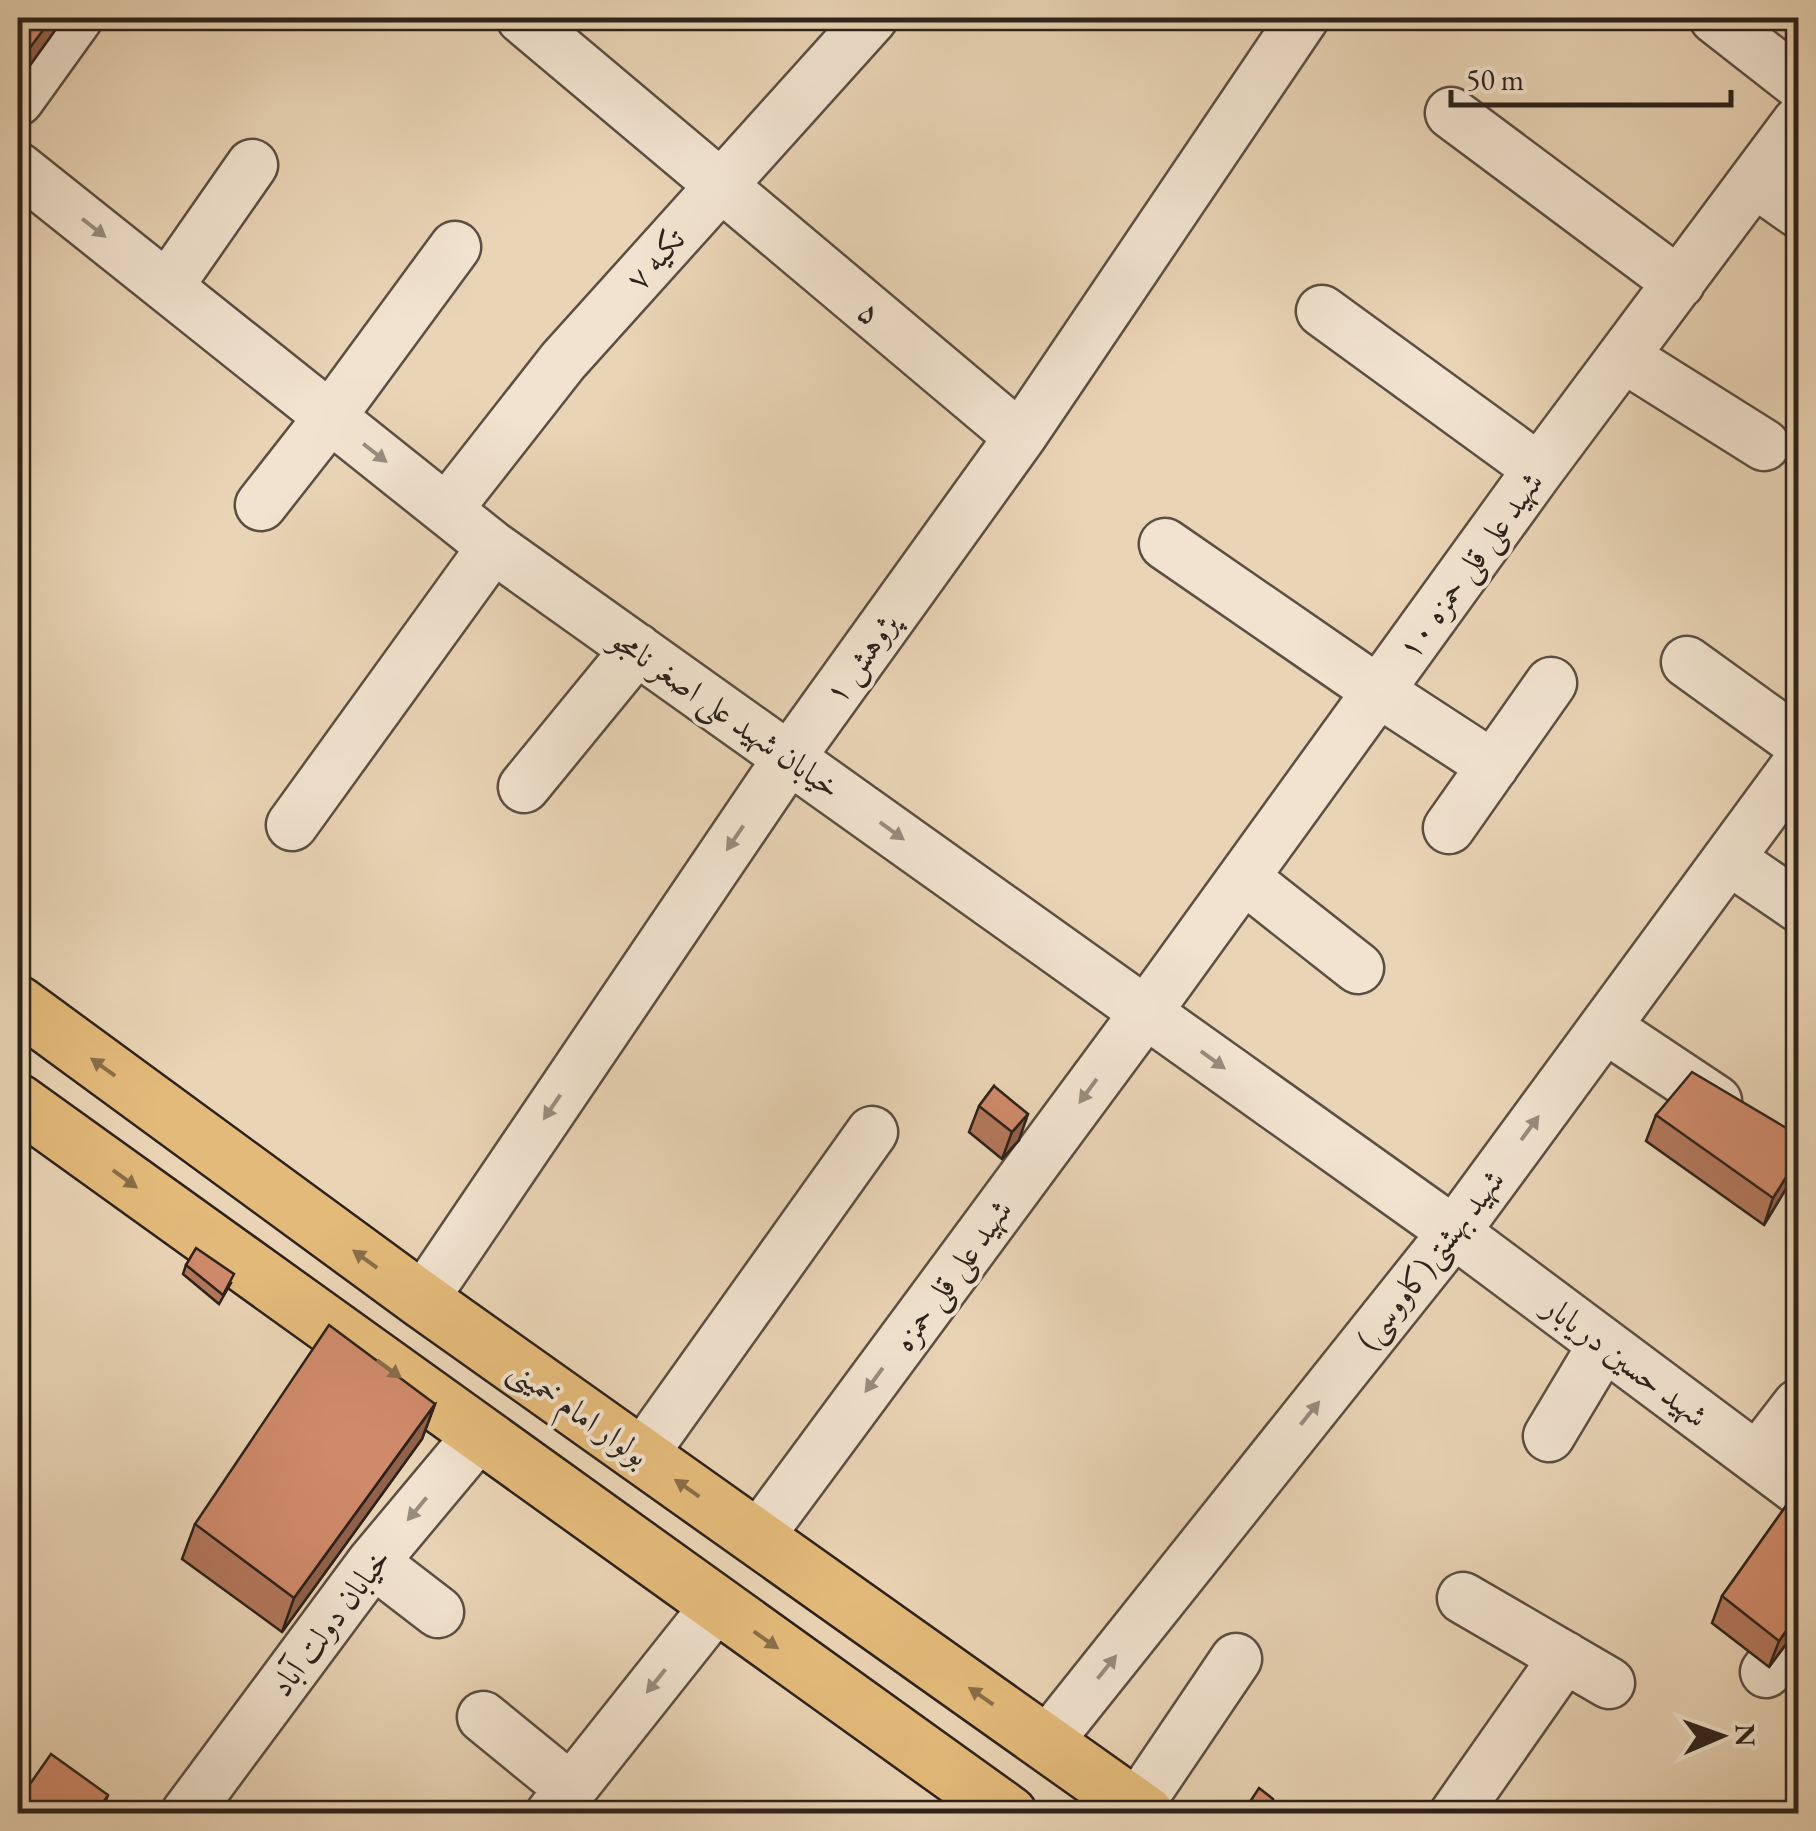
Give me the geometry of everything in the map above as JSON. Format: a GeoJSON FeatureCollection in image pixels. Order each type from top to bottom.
{"type":"FeatureCollection","features":[{"type":"Feature","properties":{"kind":"main road","name":"بولوار امام خمینی"},"geometry":{"type":"LineString","coordinates":[[18,1004],[422,1300],[1141,1810]]}},
{"type":"Feature","properties":{"kind":"main road"},"geometry":{"type":"LineString","coordinates":[[18,1102],[1010,1814]]}},
{"type":"Feature","properties":{"kind":"street"},"geometry":{"type":"LineString","coordinates":[[18,100],[78,18]]}},
{"type":"Feature","properties":{"kind":"street","name":"۵"},"geometry":{"type":"LineString","coordinates":[[522,18],[1020,437]]}},
{"type":"Feature","properties":{"kind":"street","name":"تکیه ۷"},"geometry":{"type":"LineString","coordinates":[[447,510],[563,361],[872,18]]}},
{"type":"Feature","properties":{"kind":"street","name":"پژوهش ۱"},"geometry":{"type":"LineString","coordinates":[[422,1300],[789,758],[1020,437],[1303,18]]}},
{"type":"Feature","properties":{"kind":"street"},"geometry":{"type":"LineString","coordinates":[[1715,18],[1798,83]]}},
{"type":"Feature","properties":{"kind":"street"},"geometry":{"type":"LineString","coordinates":[[1451,113],[1679,284]]}},
{"type":"Feature","properties":{"kind":"street","name":"شهید علی قلی حمزه ۱۰"},"geometry":{"type":"LineString","coordinates":[[1146,1012],[1539,468],[1798,122]]}},
{"type":"Feature","properties":{"kind":"street"},"geometry":{"type":"LineString","coordinates":[[167,286],[252,165]]}},
{"type":"Feature","properties":{"kind":"street","name":"خیابان شهید علی اصغر نامجو"},"geometry":{"type":"LineString","coordinates":[[18,168],[493,547],[1454,1232]]}},
{"type":"Feature","properties":{"kind":"street"},"geometry":{"type":"LineString","coordinates":[[1754,181],[1798,212]]}},
{"type":"Feature","properties":{"kind":"street"},"geometry":{"type":"LineString","coordinates":[[261,504],[455,247]]}},
{"type":"Feature","properties":{"kind":"street"},"geometry":{"type":"LineString","coordinates":[[1322,311],[1539,468]]}},
{"type":"Feature","properties":{"kind":"street"},"geometry":{"type":"LineString","coordinates":[[1624,357],[1764,444]]}},
{"type":"Feature","properties":{"kind":"street"},"geometry":{"type":"LineString","coordinates":[[1165,544],[1493,766]]}},
{"type":"Feature","properties":{"kind":"street"},"geometry":{"type":"LineString","coordinates":[[292,825],[493,547]]}},
{"type":"Feature","properties":{"kind":"street"},"geometry":{"type":"LineString","coordinates":[[524,788],[637,649]]}},
{"type":"Feature","properties":{"kind":"street"},"geometry":{"type":"LineString","coordinates":[[1687,662],[1798,742]]}},
{"type":"Feature","properties":{"kind":"street"},"geometry":{"type":"LineString","coordinates":[[1449,828],[1551,683]]}},
{"type":"Feature","properties":{"kind":"street","name":"شهید بهشتی(کاووسی)"},"geometry":{"type":"LineString","coordinates":[[1046,1743],[1454,1232],[1798,764]]}},
{"type":"Feature","properties":{"kind":"street"},"geometry":{"type":"LineString","coordinates":[[1728,859],[1798,906]]}},
{"type":"Feature","properties":{"kind":"street"},"geometry":{"type":"LineString","coordinates":[[1244,878],[1358,968]]}},
{"type":"Feature","properties":{"kind":"street","name":"شهید علی قلی حمزه"},"geometry":{"type":"LineString","coordinates":[[757,1538],[1146,1012]]}},
{"type":"Feature","properties":{"kind":"street"},"geometry":{"type":"LineString","coordinates":[[1605,1026],[1716,1102]]}},
{"type":"Feature","properties":{"kind":"street"},"geometry":{"type":"LineString","coordinates":[[642,1456],[872,1132]]}},
{"type":"Feature","properties":{"kind":"street","name":"شهید حسین دریابار"},"geometry":{"type":"LineString","coordinates":[[1454,1232],[1798,1490]]}},
{"type":"Feature","properties":{"kind":"street"},"geometry":{"type":"LineString","coordinates":[[1549,1436],[1604,1344]]}},
{"type":"Feature","properties":{"kind":"street"},"geometry":{"type":"LineString","coordinates":[[1757,1458],[1798,1404]]}},
{"type":"Feature","properties":{"kind":"street","name":"خیابان دولت آباد"},"geometry":{"type":"LineString","coordinates":[[196,1810],[373,1562],[480,1434]]}},
{"type":"Feature","properties":{"kind":"street"},"geometry":{"type":"LineString","coordinates":[[373,1562],[438,1612]]}},
{"type":"Feature","properties":{"kind":"street"},"geometry":{"type":"LineString","coordinates":[[1463,1598],[1609,1683]]}},
{"type":"Feature","properties":{"kind":"street"},"geometry":{"type":"LineString","coordinates":[[483,1716],[560,1801],[717,1605]]}},
{"type":"Feature","properties":{"kind":"street"},"geometry":{"type":"LineString","coordinates":[[1766,1672],[1798,1628]]}},
{"type":"Feature","properties":{"kind":"street"},"geometry":{"type":"LineString","coordinates":[[1455,1814],[1565,1657]]}},
{"type":"Feature","properties":{"kind":"street"},"geometry":{"type":"LineString","coordinates":[[1141,1810],[1236,1659]]}},
{"type":"Feature","properties":{"kind":"building"},"geometry":{"type":"Polygon","coordinates":[[[18,18],[52,18],[29,49],[18,51],[18,18]]]}},
{"type":"Feature","properties":{"kind":"building"},"geometry":{"type":"Polygon","coordinates":[[[1692,1072],[1798,1135],[1798,1158],[1773,1198],[1656,1115],[1692,1072]]]}},
{"type":"Feature","properties":{"kind":"building"},"geometry":{"type":"Polygon","coordinates":[[[994,1086],[1028,1114],[1012,1132],[979,1106],[994,1086]]]}},
{"type":"Feature","properties":{"kind":"building"},"geometry":{"type":"Polygon","coordinates":[[[196,1248],[234,1274],[223,1295],[186,1265],[196,1248]]]}},
{"type":"Feature","properties":{"kind":"building"},"geometry":{"type":"Polygon","coordinates":[[[329,1325],[435,1404],[294,1598],[195,1524],[329,1325]]]}},
{"type":"Feature","properties":{"kind":"building"},"geometry":{"type":"Polygon","coordinates":[[[1798,1489],[1798,1614],[1779,1641],[1722,1596],[1798,1489]]]}},
{"type":"Feature","properties":{"kind":"building"},"geometry":{"type":"Polygon","coordinates":[[[51,1754],[108,1795],[96,1814],[18,1814],[18,1801],[51,1754]]]}},
{"type":"Feature","properties":{"kind":"building"},"geometry":{"type":"Polygon","coordinates":[[[1259,1788],[1273,1799],[1263,1814],[1242,1814],[1259,1788]]]}}]}
